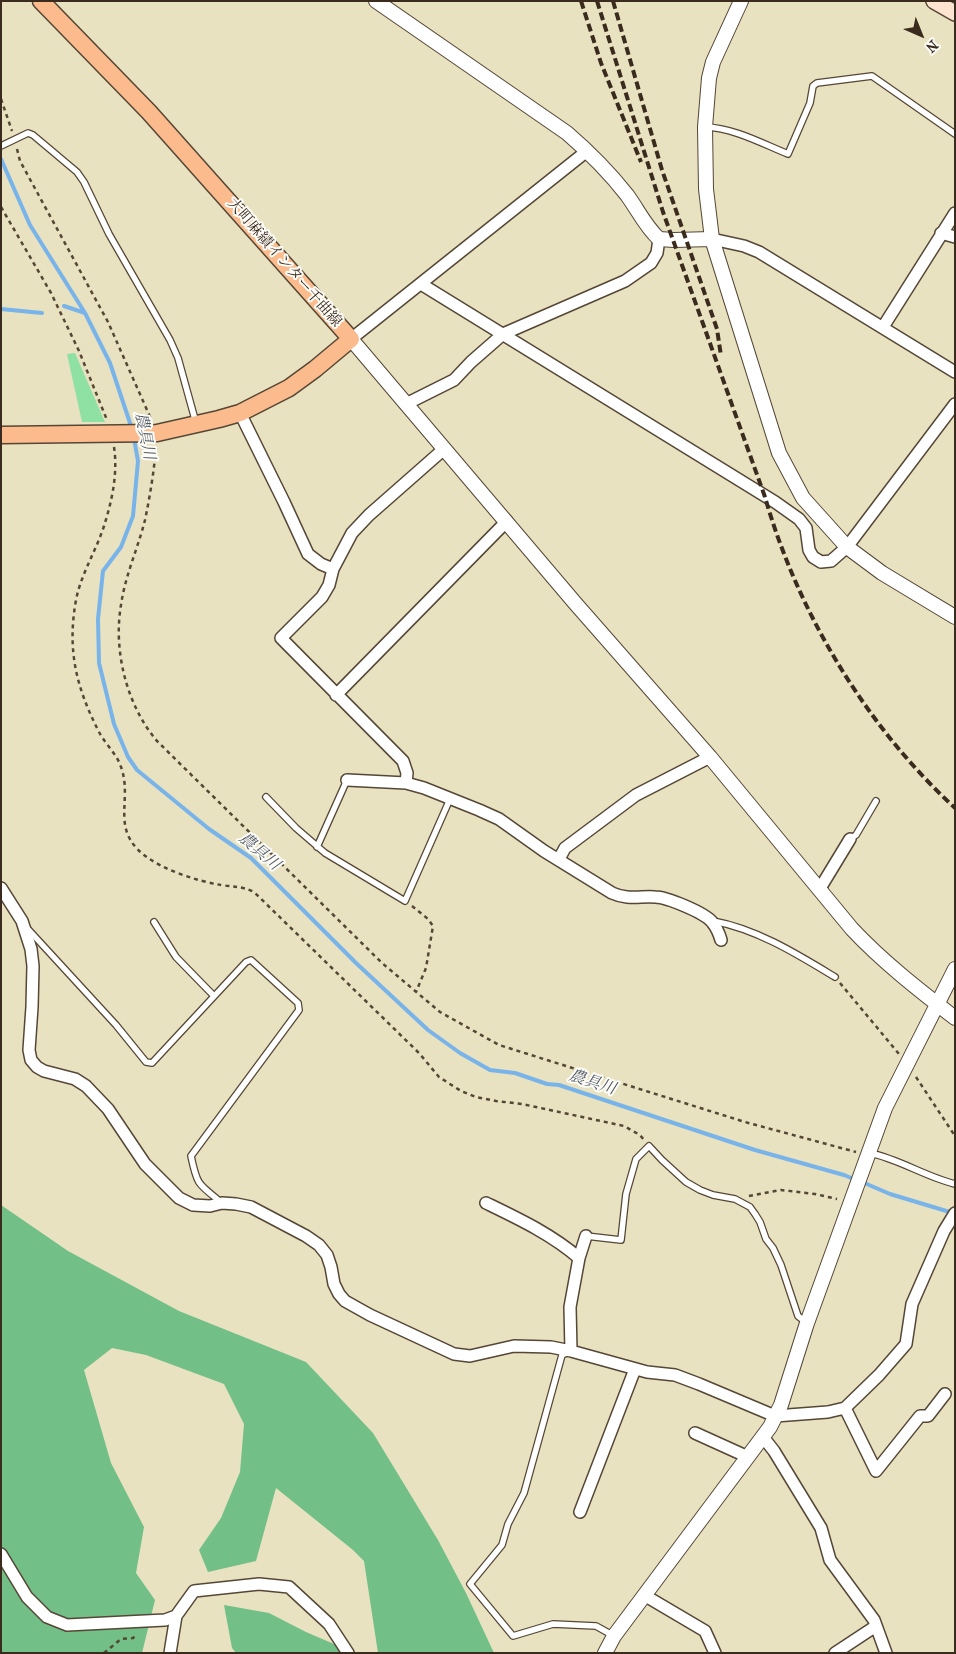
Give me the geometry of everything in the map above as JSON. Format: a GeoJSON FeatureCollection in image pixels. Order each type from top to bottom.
{"type":"FeatureCollection","features":[{"type":"Feature","properties":{"kind":"main road","name":"大町麻績インター千曲線"},"geometry":{"type":"LineString","coordinates":[[1,435],[114,434],[152,428],[197,425],[240,413],[289,388],[351,339],[149,112],[41,1]]}},
{"type":"Feature","properties":{"kind":"main road"},"geometry":{"type":"LineString","coordinates":[[934,1],[955,13]]}},
{"type":"Feature","properties":{"kind":"street"},"geometry":{"type":"LineString","coordinates":[[376,1],[567,133],[616,182],[645,223],[659,239],[712,238],[759,252],[955,372]]}},
{"type":"Feature","properties":{"kind":"street"},"geometry":{"type":"LineString","coordinates":[[741,1],[713,62],[709,78],[705,127],[706,189],[712,238],[778,453],[803,498],[847,547],[882,573],[955,617]]}},
{"type":"Feature","properties":{"kind":"street"},"geometry":{"type":"LineString","coordinates":[[587,151],[351,339],[575,603],[710,757],[819,890],[869,947],[907,981],[955,1018]]}},
{"type":"Feature","properties":{"kind":"street"},"geometry":{"type":"LineString","coordinates":[[884,327],[955,213]]}},
{"type":"Feature","properties":{"kind":"street"},"geometry":{"type":"LineString","coordinates":[[941,233],[955,237]]}},
{"type":"Feature","properties":{"kind":"street"},"geometry":{"type":"LineString","coordinates":[[406,404],[454,380],[503,334],[625,281],[651,263],[657,253],[659,239]]}},
{"type":"Feature","properties":{"kind":"street"},"geometry":{"type":"LineString","coordinates":[[421,284],[799,519],[806,528],[809,550],[813,557],[826,563],[847,547],[955,404]]}},
{"type":"Feature","properties":{"kind":"street"},"geometry":{"type":"LineString","coordinates":[[240,413],[308,554],[321,564],[333,569]]}},
{"type":"Feature","properties":{"kind":"street"},"geometry":{"type":"LineString","coordinates":[[406,783],[407,773],[403,761],[281,638],[322,597],[329,585],[333,569],[352,533],[369,515],[444,449]]}},
{"type":"Feature","properties":{"kind":"street"},"geometry":{"type":"LineString","coordinates":[[336,695],[507,521]]}},
{"type":"Feature","properties":{"kind":"street"},"geometry":{"type":"LineString","coordinates":[[559,859],[565,848],[636,795],[710,757]]}},
{"type":"Feature","properties":{"kind":"street"},"geometry":{"type":"LineString","coordinates":[[347,780],[406,783],[424,788],[499,819],[544,851],[612,894],[620,897],[665,898],[711,920],[721,940]]}},
{"type":"Feature","properties":{"kind":"street"},"geometry":{"type":"LineString","coordinates":[[819,890],[850,839]]}},
{"type":"Feature","properties":{"kind":"street"},"geometry":{"type":"LineString","coordinates":[[1,888],[22,921],[28,937],[33,966],[29,1050],[32,1060],[44,1071],[75,1079],[100,1099],[146,1164],[179,1198],[193,1205],[210,1206],[222,1203],[251,1207],[306,1236],[319,1245],[327,1255],[334,1284],[345,1301],[370,1315],[454,1354],[470,1356],[498,1349],[527,1345],[551,1347],[635,1369],[675,1375],[775,1416],[828,1412],[846,1408],[879,1375],[906,1344],[912,1304],[955,1213]]}},
{"type":"Feature","properties":{"kind":"street"},"geometry":{"type":"LineString","coordinates":[[605,1653],[614,1636],[763,1437],[775,1416],[789,1383],[807,1323],[885,1108],[955,969]]}},
{"type":"Feature","properties":{"kind":"street"},"geometry":{"type":"LineString","coordinates":[[486,1203],[541,1230],[579,1258]]}},
{"type":"Feature","properties":{"kind":"street"},"geometry":{"type":"LineString","coordinates":[[571,1351],[570,1307],[579,1258],[586,1236]]}},
{"type":"Feature","properties":{"kind":"street"},"geometry":{"type":"LineString","coordinates":[[580,1512],[635,1369]]}},
{"type":"Feature","properties":{"kind":"street"},"geometry":{"type":"LineString","coordinates":[[846,1408],[876,1471],[920,1416],[928,1416],[945,1394]]}},
{"type":"Feature","properties":{"kind":"street"},"geometry":{"type":"LineString","coordinates":[[695,1433],[748,1456]]}},
{"type":"Feature","properties":{"kind":"street"},"geometry":{"type":"LineString","coordinates":[[763,1437],[774,1451],[821,1528],[830,1560],[874,1620],[886,1653]]}},
{"type":"Feature","properties":{"kind":"street"},"geometry":{"type":"LineString","coordinates":[[1,1554],[27,1597],[47,1617],[67,1626],[148,1622],[165,1620],[176,1616]]}},
{"type":"Feature","properties":{"kind":"street"},"geometry":{"type":"LineString","coordinates":[[170,1653],[176,1616],[194,1591],[226,1586],[259,1584],[288,1587],[329,1624],[348,1653]]}},
{"type":"Feature","properties":{"kind":"street"},"geometry":{"type":"LineString","coordinates":[[644,1596],[704,1631],[715,1653]]}},
{"type":"Feature","properties":{"kind":"street"},"geometry":{"type":"LineString","coordinates":[[835,1653],[876,1626]]}},
{"type":"Feature","properties":{"kind":"lane"},"geometry":{"type":"LineString","coordinates":[[705,127],[732,131],[788,154],[810,103],[813,86],[817,83],[872,76],[955,134]]}},
{"type":"Feature","properties":{"kind":"lane"},"geometry":{"type":"LineString","coordinates":[[1,146],[28,133],[77,172],[170,340],[178,358],[197,425]]}},
{"type":"Feature","properties":{"kind":"lane"},"geometry":{"type":"LineString","coordinates":[[317,847],[347,780]]}},
{"type":"Feature","properties":{"kind":"lane"},"geometry":{"type":"LineString","coordinates":[[266,797],[325,854],[405,901],[450,799]]}},
{"type":"Feature","properties":{"kind":"lane"},"geometry":{"type":"LineString","coordinates":[[850,839],[856,835],[876,801]]}},
{"type":"Feature","properties":{"kind":"lane"},"geometry":{"type":"LineString","coordinates":[[711,920],[742,929],[772,942],[795,953],[835,977]]}},
{"type":"Feature","properties":{"kind":"lane"},"geometry":{"type":"LineString","coordinates":[[22,921],[116,1025],[146,1062],[152,1063],[246,962],[251,960],[298,1004],[299,1010],[192,1156],[196,1179],[202,1188],[222,1203]]}},
{"type":"Feature","properties":{"kind":"lane"},"geometry":{"type":"LineString","coordinates":[[154,922],[176,958],[214,996]]}},
{"type":"Feature","properties":{"kind":"lane"},"geometry":{"type":"LineString","coordinates":[[586,1236],[621,1240],[626,1194],[636,1158],[649,1146],[672,1170],[700,1190],[724,1198],[735,1199],[750,1207],[760,1222],[766,1238],[781,1265],[798,1316],[807,1323]]}},
{"type":"Feature","properties":{"kind":"lane"},"geometry":{"type":"LineString","coordinates":[[867,1156],[880,1156],[955,1184]]}},
{"type":"Feature","properties":{"kind":"lane"},"geometry":{"type":"LineString","coordinates":[[571,1351],[562,1355],[524,1493],[508,1524],[502,1545],[470,1584],[513,1636],[554,1624],[596,1626],[614,1636]]}},
{"type":"Feature","properties":{"kind":"path"},"geometry":{"type":"LineString","coordinates":[[1,99],[20,161],[108,322],[152,428]]}},
{"type":"Feature","properties":{"kind":"path"},"geometry":{"type":"LineString","coordinates":[[1,207],[51,293],[79,351],[114,434],[116,462],[104,527],[88,563],[76,600],[73,634],[74,662],[84,698],[100,733],[121,767],[124,793],[124,825],[134,846],[146,856],[184,876],[220,885],[242,886],[254,892],[419,1054],[439,1077],[461,1091],[483,1098],[522,1104],[624,1126],[640,1135],[649,1146]]}},
{"type":"Feature","properties":{"kind":"path"},"geometry":{"type":"LineString","coordinates":[[156,450],[145,520],[121,604],[118,632],[126,681],[132,703],[157,741],[375,956],[440,1012],[499,1045],[745,1122],[867,1156]]}},
{"type":"Feature","properties":{"kind":"path"},"geometry":{"type":"LineString","coordinates":[[405,901],[428,919],[433,926],[426,968],[416,992]]}},
{"type":"Feature","properties":{"kind":"path"},"geometry":{"type":"LineString","coordinates":[[735,1199],[781,1190],[852,1200]]}},
{"type":"Feature","properties":{"kind":"path"},"geometry":{"type":"LineString","coordinates":[[104,1653],[121,1639],[133,1638],[148,1622]]}},
{"type":"Feature","properties":{"kind":"green space"},"geometry":{"type":"Polygon","coordinates":[[[75,353],[105,422],[82,422],[67,354],[75,353]]]}},
{"type":"Feature","properties":{"kind":"green space"},"geometry":{"type":"Polygon","coordinates":[[[1,1205],[68,1251],[179,1311],[306,1362],[373,1433],[438,1540],[466,1593],[494,1653],[378,1653],[364,1561],[276,1488],[256,1561],[208,1572],[199,1550],[221,1518],[240,1472],[244,1424],[224,1384],[146,1355],[112,1348],[84,1370],[111,1463],[144,1527],[136,1573],[155,1600],[142,1653],[1,1653],[1,1205]]]}},
{"type":"Feature","properties":{"kind":"green space"},"geometry":{"type":"Polygon","coordinates":[[[224,1605],[269,1613],[306,1632],[355,1653],[236,1653],[232,1648],[224,1605]]]}},
{"type":"Feature","properties":{"kind":"waterway","name":"農具川"},"geometry":{"type":"LineString","coordinates":[[1,159],[30,225],[85,313],[110,363],[132,429]]}},
{"type":"Feature","properties":{"kind":"waterway"},"geometry":{"type":"LineString","coordinates":[[64,306],[85,313]]}},
{"type":"Feature","properties":{"kind":"waterway"},"geometry":{"type":"LineString","coordinates":[[1,309],[42,313]]}},
{"type":"Feature","properties":{"kind":"waterway","name":"農具川"},"geometry":{"type":"LineString","coordinates":[[134,439],[138,461],[133,516],[121,547],[103,571],[98,619],[99,663],[114,724],[128,757],[137,770],[209,829],[251,858],[356,963],[428,1030],[460,1053],[490,1070],[515,1073],[547,1084],[559,1085],[755,1150],[856,1180]]}},
{"type":"Feature","properties":{"kind":"waterway","name":"農具川"},"geometry":{"type":"LineString","coordinates":[[862,1182],[890,1194],[953,1213]]}},
{"type":"Feature","properties":{"kind":"railway"},"geometry":{"type":"LineString","coordinates":[[581,1],[601,63],[641,162]]}},
{"type":"Feature","properties":{"kind":"railway"},"geometry":{"type":"LineString","coordinates":[[597,1],[663,212],[796,583],[816,625],[864,704],[892,741],[955,808]]}},
{"type":"Feature","properties":{"kind":"railway"},"geometry":{"type":"LineString","coordinates":[[613,1],[662,170],[717,329],[721,356]]}}]}
